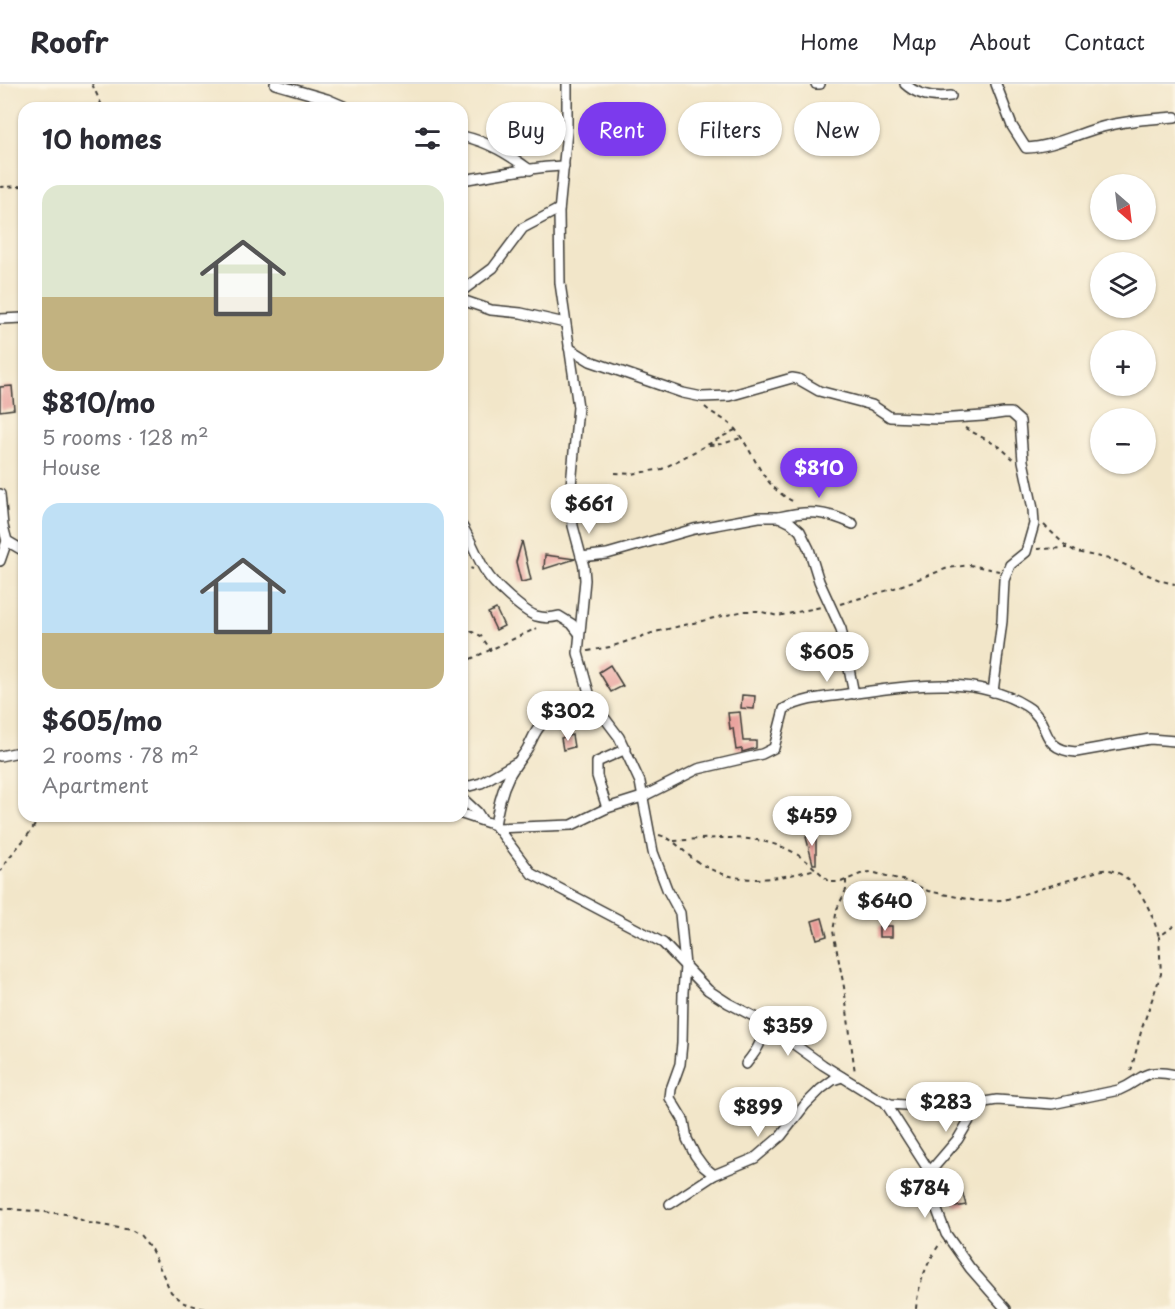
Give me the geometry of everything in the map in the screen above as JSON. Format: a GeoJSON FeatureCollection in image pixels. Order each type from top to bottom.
{"type":"FeatureCollection","features":[{"type":"Feature","properties":{"kind":"street"},"geometry":{"type":"LineString","coordinates":[[275,84],[334,102]]}},
{"type":"Feature","properties":{"kind":"street"},"geometry":{"type":"LineString","coordinates":[[567,84],[567,131],[559,209],[560,283],[578,407],[570,497],[573,526],[584,567],[585,580],[578,653],[591,700],[620,737],[640,782],[653,852],[680,913],[686,966],[680,1064],[670,1098],[684,1121],[687,1139],[695,1155],[714,1176]]}},
{"type":"Feature","properties":{"kind":"street"},"geometry":{"type":"LineString","coordinates":[[905,84],[915,92],[928,96],[951,96]]}},
{"type":"Feature","properties":{"kind":"street"},"geometry":{"type":"LineString","coordinates":[[996,84],[1012,126],[1026,148],[1039,147],[1121,123],[1175,117]]}},
{"type":"Feature","properties":{"kind":"street"},"geometry":{"type":"LineString","coordinates":[[468,137],[483,141],[504,151],[530,170]]}},
{"type":"Feature","properties":{"kind":"street"},"geometry":{"type":"LineString","coordinates":[[468,179],[538,167],[564,166]]}},
{"type":"Feature","properties":{"kind":"street"},"geometry":{"type":"LineString","coordinates":[[468,287],[493,268],[523,228],[559,209]]}},
{"type":"Feature","properties":{"kind":"street"},"geometry":{"type":"LineString","coordinates":[[468,302],[491,310],[521,312],[565,323]]}},
{"type":"Feature","properties":{"kind":"street"},"geometry":{"type":"LineString","coordinates":[[0,319],[18,318]]}},
{"type":"Feature","properties":{"kind":"street"},"geometry":{"type":"LineString","coordinates":[[569,348],[590,361],[683,393],[702,397],[729,396],[792,378],[819,391],[872,405],[890,417],[956,418],[1011,413],[1021,426],[1023,461],[1034,524],[1026,552],[1010,566],[1004,580],[1002,621],[993,692]]}},
{"type":"Feature","properties":{"kind":"street"},"geometry":{"type":"LineString","coordinates":[[0,494],[4,533],[7,541],[18,547]]}},
{"type":"Feature","properties":{"kind":"street"},"geometry":{"type":"LineString","coordinates":[[581,557],[625,549],[693,529],[799,512],[815,512],[840,518],[853,524]]}},
{"type":"Feature","properties":{"kind":"street"},"geometry":{"type":"LineString","coordinates":[[779,517],[791,522],[800,531],[841,629],[854,693]]}},
{"type":"Feature","properties":{"kind":"street"},"geometry":{"type":"LineString","coordinates":[[468,537],[487,573],[498,585],[536,616],[552,618],[559,616],[572,624],[579,633]]}},
{"type":"Feature","properties":{"kind":"street"},"geometry":{"type":"LineString","coordinates":[[0,561],[7,541]]}},
{"type":"Feature","properties":{"kind":"street"},"geometry":{"type":"LineString","coordinates":[[496,827],[572,825],[608,808],[642,797],[698,769],[762,754],[774,748],[784,709],[803,700],[919,684],[950,684],[993,692],[1014,699],[1034,711],[1040,718],[1052,744],[1065,751],[1076,752],[1150,739],[1175,741]]}},
{"type":"Feature","properties":{"kind":"street"},"geometry":{"type":"LineString","coordinates":[[496,827],[501,794],[534,734],[541,725],[580,708],[591,700]]}},
{"type":"Feature","properties":{"kind":"street"},"geometry":{"type":"LineString","coordinates":[[608,808],[595,767],[597,762],[626,749]]}},
{"type":"Feature","properties":{"kind":"street"},"geometry":{"type":"LineString","coordinates":[[0,756],[18,752]]}},
{"type":"Feature","properties":{"kind":"street"},"geometry":{"type":"LineString","coordinates":[[468,786],[481,783],[520,760]]}},
{"type":"Feature","properties":{"kind":"street"},"geometry":{"type":"LineString","coordinates":[[468,804],[482,820]]}},
{"type":"Feature","properties":{"kind":"street"},"geometry":{"type":"LineString","coordinates":[[468,816],[496,827],[532,874],[663,944],[708,990],[762,1020],[842,1077],[885,1102],[933,1107],[997,1100],[1052,1104],[1104,1094],[1128,1086],[1145,1074],[1156,1072],[1175,1075]]}},
{"type":"Feature","properties":{"kind":"street"},"geometry":{"type":"LineString","coordinates":[[747,1064],[761,1041],[762,1020]]}},
{"type":"Feature","properties":{"kind":"street"},"geometry":{"type":"LineString","coordinates":[[670,1204],[714,1176],[755,1158],[781,1137],[805,1105],[821,1089],[833,1080],[842,1077]]}},
{"type":"Feature","properties":{"kind":"street"},"geometry":{"type":"LineString","coordinates":[[885,1102],[923,1161],[931,1194],[946,1234],[970,1268],[1006,1309]]}},
{"type":"Feature","properties":{"kind":"street"},"geometry":{"type":"LineString","coordinates":[[928,1174],[958,1139],[980,1102]]}},
{"type":"Feature","properties":{"kind":"path"},"geometry":{"type":"LineString","coordinates":[[92,84],[100,102]]}},
{"type":"Feature","properties":{"kind":"path"},"geometry":{"type":"LineString","coordinates":[[0,187],[18,186]]}},
{"type":"Feature","properties":{"kind":"path"},"geometry":{"type":"LineString","coordinates":[[702,397],[707,409],[724,418],[735,430],[767,481],[792,501],[815,512]]}},
{"type":"Feature","properties":{"kind":"path"},"geometry":{"type":"LineString","coordinates":[[956,418],[968,430],[1000,447],[1026,475]]}},
{"type":"Feature","properties":{"kind":"path"},"geometry":{"type":"LineString","coordinates":[[615,473],[632,474],[662,469],[735,430]]}},
{"type":"Feature","properties":{"kind":"path"},"geometry":{"type":"LineString","coordinates":[[707,445],[722,444],[741,438]]}},
{"type":"Feature","properties":{"kind":"path"},"geometry":{"type":"LineString","coordinates":[[1043,524],[1070,549]]}},
{"type":"Feature","properties":{"kind":"path"},"geometry":{"type":"LineString","coordinates":[[1026,552],[1061,547],[1088,556],[1114,560],[1162,581],[1175,584]]}},
{"type":"Feature","properties":{"kind":"path"},"geometry":{"type":"LineString","coordinates":[[578,653],[610,647],[655,632],[744,611],[758,611],[777,616],[830,605],[889,590],[948,568],[970,565],[1007,573]]}},
{"type":"Feature","properties":{"kind":"path"},"geometry":{"type":"LineString","coordinates":[[468,660],[552,618]]}},
{"type":"Feature","properties":{"kind":"path"},"geometry":{"type":"LineString","coordinates":[[468,630],[480,636],[491,650]]}},
{"type":"Feature","properties":{"kind":"path"},"geometry":{"type":"LineString","coordinates":[[0,872],[36,822]]}},
{"type":"Feature","properties":{"kind":"path"},"geometry":{"type":"LineString","coordinates":[[650,833],[674,841],[717,838],[759,840],[798,855],[830,882],[846,880],[862,873],[877,873],[906,881],[928,891],[977,901],[1004,900],[1109,869],[1124,877],[1138,889],[1150,911],[1159,937],[1161,974],[1142,1028],[1128,1086]]}},
{"type":"Feature","properties":{"kind":"path"},"geometry":{"type":"LineString","coordinates":[[674,841],[704,866],[732,876],[774,880],[816,869]]}},
{"type":"Feature","properties":{"kind":"path"},"geometry":{"type":"LineString","coordinates":[[846,880],[846,890],[837,909],[833,931],[846,994],[856,1086]]}},
{"type":"Feature","properties":{"kind":"path"},"geometry":{"type":"LineString","coordinates":[[1159,937],[1175,925]]}},
{"type":"Feature","properties":{"kind":"path"},"geometry":{"type":"LineString","coordinates":[[0,1208],[66,1214],[89,1223],[131,1230],[140,1235],[150,1247],[171,1292],[184,1303],[205,1309]]}},
{"type":"Feature","properties":{"kind":"path"},"geometry":{"type":"LineString","coordinates":[[916,1309],[921,1281],[932,1256],[946,1234]]}},
{"type":"Feature","properties":{"kind":"building"},"geometry":{"type":"Polygon","coordinates":[[[12,386],[14,409],[0,411],[0,387],[12,386]]]}},
{"type":"Feature","properties":{"kind":"building"},"geometry":{"type":"Polygon","coordinates":[[[522,541],[531,580],[521,582],[516,562],[522,541]]]}},
{"type":"Feature","properties":{"kind":"building"},"geometry":{"type":"Polygon","coordinates":[[[545,555],[575,559],[544,569],[545,555]]]}},
{"type":"Feature","properties":{"kind":"building"},"geometry":{"type":"Polygon","coordinates":[[[496,609],[504,626],[496,630],[488,613],[496,609]]]}},
{"type":"Feature","properties":{"kind":"building"},"geometry":{"type":"Polygon","coordinates":[[[610,665],[623,686],[611,692],[599,672],[610,665]]]}},
{"type":"Feature","properties":{"kind":"building"},"geometry":{"type":"Polygon","coordinates":[[[742,695],[755,696],[754,709],[741,708],[742,695]]]}},
{"type":"Feature","properties":{"kind":"building"},"geometry":{"type":"Polygon","coordinates":[[[740,712],[743,741],[756,741],[756,748],[742,752],[742,749],[736,750],[728,713],[740,712]]]}},
{"type":"Feature","properties":{"kind":"building"},"geometry":{"type":"Polygon","coordinates":[[[572,735],[574,747],[563,750],[561,738],[572,735]]]}},
{"type":"Feature","properties":{"kind":"building"},"geometry":{"type":"Polygon","coordinates":[[[816,834],[816,864],[813,864],[806,837],[816,834]]]}},
{"type":"Feature","properties":{"kind":"building"},"geometry":{"type":"Polygon","coordinates":[[[822,918],[827,936],[817,939],[812,921],[822,918]]]}},
{"type":"Feature","properties":{"kind":"building"},"geometry":{"type":"Polygon","coordinates":[[[879,926],[892,926],[892,937],[879,937],[879,926]]]}},
{"type":"Feature","properties":{"kind":"building"},"geometry":{"type":"Polygon","coordinates":[[[962,1191],[966,1205],[955,1207],[953,1193],[962,1191]]]}}]}
